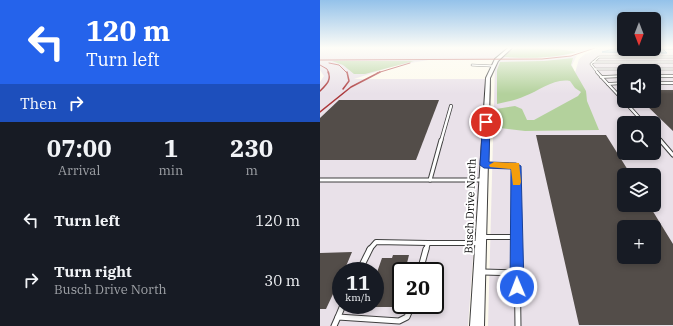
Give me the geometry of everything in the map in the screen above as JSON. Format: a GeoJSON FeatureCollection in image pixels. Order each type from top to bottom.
{"type":"FeatureCollection","features":[{"type":"Feature","properties":{"kind":"street","name":"Busch Drive North"},"geometry":{"type":"LineString","coordinates":[[477,326],[488,78],[494,63]]}},
{"type":"Feature","properties":{"kind":"lane"},"geometry":{"type":"LineString","coordinates":[[590,63],[617,94]]}},
{"type":"Feature","properties":{"kind":"lane"},"geometry":{"type":"LineString","coordinates":[[472,65],[492,66]]}},
{"type":"Feature","properties":{"kind":"lane"},"geometry":{"type":"LineString","coordinates":[[595,69],[673,69]]}},
{"type":"Feature","properties":{"kind":"lane"},"geometry":{"type":"LineString","coordinates":[[601,76],[617,76]]}},
{"type":"Feature","properties":{"kind":"lane"},"geometry":{"type":"LineString","coordinates":[[661,76],[673,76]]}},
{"type":"Feature","properties":{"kind":"lane"},"geometry":{"type":"LineString","coordinates":[[608,84],[617,83]]}},
{"type":"Feature","properties":{"kind":"lane"},"geometry":{"type":"LineString","coordinates":[[661,83],[673,83]]}},
{"type":"Feature","properties":{"kind":"lane"},"geometry":{"type":"LineString","coordinates":[[430,180],[451,106]]}},
{"type":"Feature","properties":{"kind":"lane"},"geometry":{"type":"LineString","coordinates":[[630,108],[638,116]]}},
{"type":"Feature","properties":{"kind":"lane"},"geometry":{"type":"LineString","coordinates":[[661,142],[673,155]]}},
{"type":"Feature","properties":{"kind":"lane"},"geometry":{"type":"LineString","coordinates":[[484,165],[516,166],[518,326]]}},
{"type":"Feature","properties":{"kind":"lane"},"geometry":{"type":"LineString","coordinates":[[320,180],[484,180]]}},
{"type":"Feature","properties":{"kind":"lane"},"geometry":{"type":"LineString","coordinates":[[363,262],[370,248],[376,242],[428,242],[517,237]]}},
{"type":"Feature","properties":{"kind":"lane"},"geometry":{"type":"LineString","coordinates":[[422,262],[428,242]]}},
{"type":"Feature","properties":{"kind":"lane"},"geometry":{"type":"LineString","coordinates":[[480,272],[517,274]]}},
{"type":"Feature","properties":{"kind":"lane"},"geometry":{"type":"LineString","coordinates":[[334,326],[339,314]]}},
{"type":"Feature","properties":{"kind":"lane"},"geometry":{"type":"LineString","coordinates":[[338,317],[399,324],[408,314]]}},
{"type":"Feature","properties":{"kind":"shaded area"},"geometry":{"type":"Polygon","coordinates":[[[320,63],[410,63],[394,66],[354,79],[486,79],[468,326],[320,326],[320,82],[324,76],[320,70],[320,63]]]}},
{"type":"Feature","properties":{"kind":"shaded area"},"geometry":{"type":"Polygon","coordinates":[[[496,63],[573,63],[572,65],[575,73],[578,63],[673,63],[673,326],[488,326],[495,66],[496,63]]]}},
{"type":"Feature","properties":{"kind":"green space"},"geometry":{"type":"Polygon","coordinates":[[[338,63],[406,63],[365,74],[354,74],[343,65],[338,63]]]}},
{"type":"Feature","properties":{"kind":"green space"},"geometry":{"type":"Polygon","coordinates":[[[500,63],[572,63],[571,65],[586,91],[587,101],[599,130],[525,131],[500,128],[496,109],[515,106],[522,109],[527,120],[534,120],[578,96],[581,92],[575,88],[570,81],[558,81],[530,94],[497,104],[497,70],[500,63]]]}},
{"type":"Feature","properties":{"kind":"building"},"geometry":{"type":"Polygon","coordinates":[[[661,90],[673,90],[673,131],[661,119],[661,116],[658,116],[649,108],[661,108],[661,90]]]}},
{"type":"Feature","properties":{"kind":"building"},"geometry":{"type":"Polygon","coordinates":[[[339,100],[439,100],[416,160],[320,160],[320,118],[339,100]]]}},
{"type":"Feature","properties":{"kind":"building"},"geometry":{"type":"Polygon","coordinates":[[[536,135],[606,135],[617,153],[617,160],[622,160],[627,168],[617,168],[617,212],[653,212],[658,220],[617,220],[617,264],[661,264],[661,224],[673,244],[673,325],[579,325],[536,135]]]}},
{"type":"Feature","properties":{"kind":"building"},"geometry":{"type":"Polygon","coordinates":[[[352,252],[348,262],[332,262],[332,296],[326,309],[320,309],[320,253],[352,252]]]}},
{"type":"Feature","properties":{"kind":"building"},"geometry":{"type":"Polygon","coordinates":[[[393,255],[409,255],[407,262],[392,262],[392,307],[384,307],[384,262],[381,262],[382,258],[392,258],[393,255]]]}},
{"type":"Feature","properties":{"kind":"railway"},"geometry":{"type":"LineString","coordinates":[[330,63],[339,65],[347,73]]}},
{"type":"Feature","properties":{"kind":"railway"},"geometry":{"type":"LineString","coordinates":[[380,72],[409,63]]}},
{"type":"Feature","properties":{"kind":"railway"},"geometry":{"type":"LineString","coordinates":[[320,65],[327,69],[329,73]]}},
{"type":"Feature","properties":{"kind":"railway"},"geometry":{"type":"LineString","coordinates":[[320,91],[329,80],[328,72]]}},
{"type":"Feature","properties":{"kind":"railway"},"geometry":{"type":"LineString","coordinates":[[343,89],[349,81],[347,72]]}},
{"type":"Feature","properties":{"kind":"railway"},"geometry":{"type":"LineString","coordinates":[[320,112],[351,87],[380,72]]}},
{"type":"Feature","properties":{"kind":"slow traffic"},"geometry":{"type":"LineString","coordinates":[[494,165],[516,166],[516,182]]}},
{"type":"Feature","properties":{"kind":"route"},"geometry":{"type":"LineString","coordinates":[[486,122],[484,165],[516,166],[517,287]]}}]}
